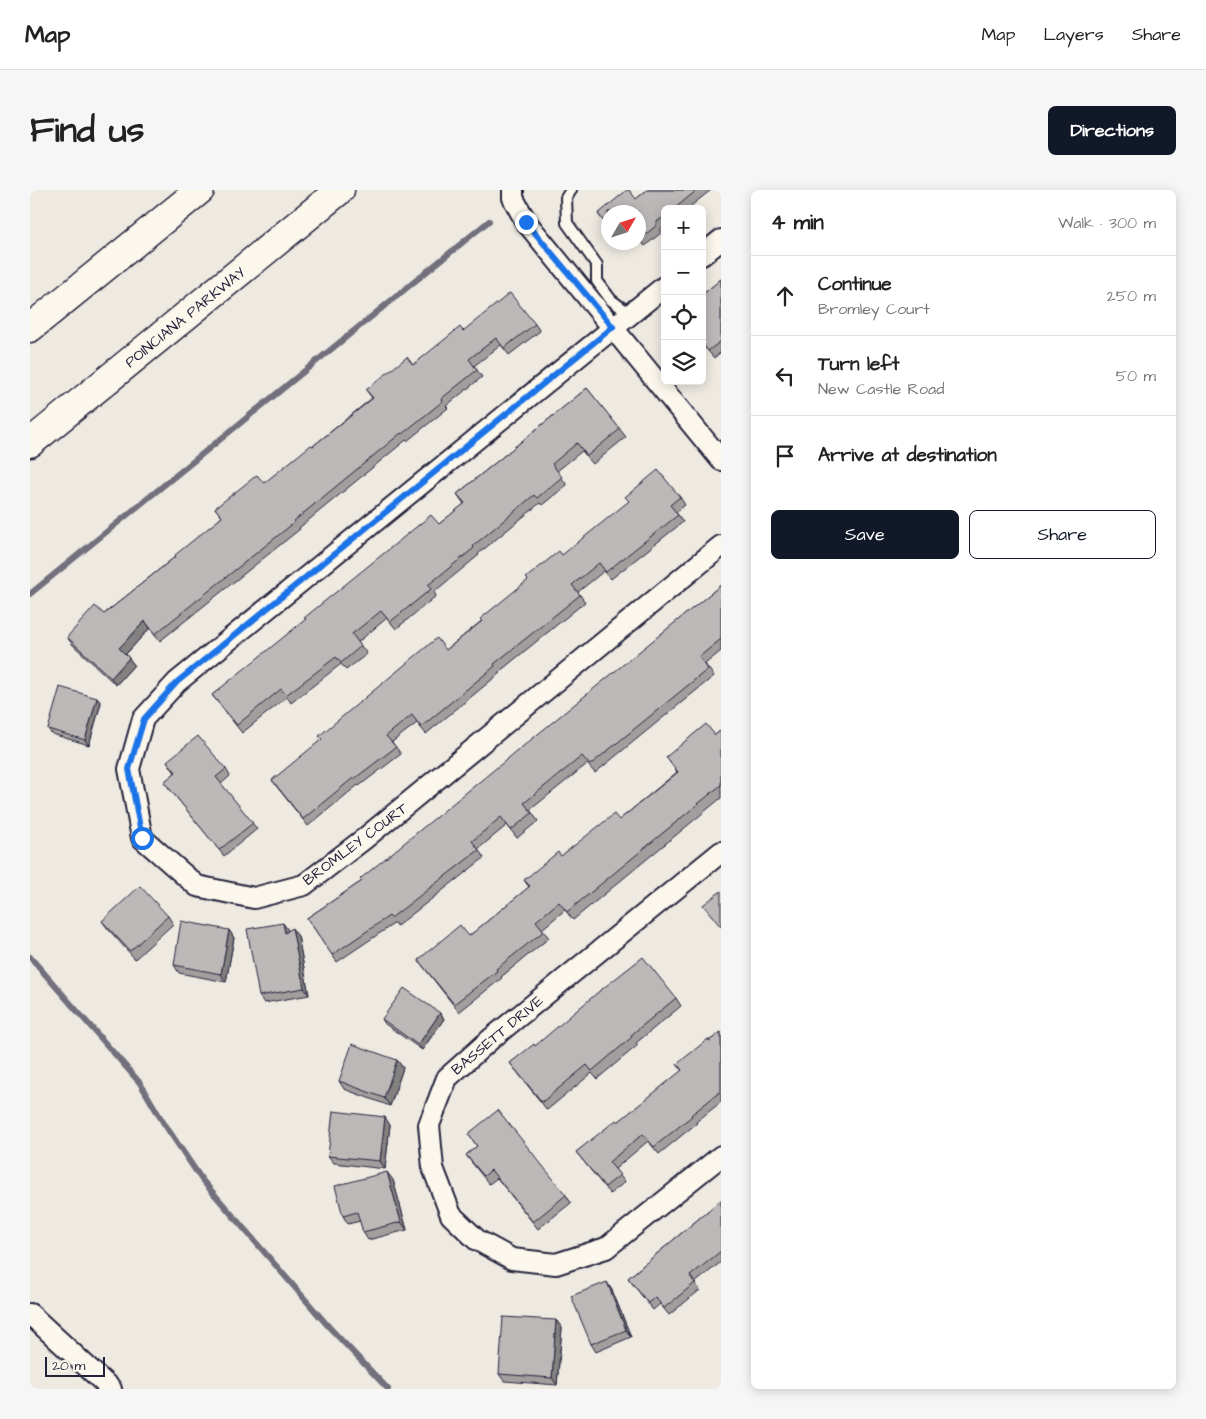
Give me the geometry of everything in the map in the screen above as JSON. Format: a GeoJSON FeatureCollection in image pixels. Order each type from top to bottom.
{"type":"FeatureCollection","features":[{"type":"Feature","properties":{"kind":"highway"},"geometry":{"type":"LineString","coordinates":[[30,328],[200,190]]}},
{"type":"Feature","properties":{"kind":"highway","name":"POINCIANA PARKWAY"},"geometry":{"type":"LineString","coordinates":[[30,443],[340,190]]}},
{"type":"Feature","properties":{"kind":"highway"},"geometry":{"type":"LineString","coordinates":[[30,322],[85,284]]}},
{"type":"Feature","properties":{"kind":"highway"},"geometry":{"type":"LineString","coordinates":[[30,464],[166,332]]}},
{"type":"Feature","properties":{"kind":"street"},"geometry":{"type":"LineString","coordinates":[[513,190],[513,198],[526,222],[721,460]]}},
{"type":"Feature","properties":{"kind":"street"},"geometry":{"type":"LineString","coordinates":[[706,252],[721,240]]}},
{"type":"Feature","properties":{"kind":"street","name":"BROMLEY COURT"},"geometry":{"type":"LineString","coordinates":[[661,289],[177,682],[144,719],[129,769],[142,838],[197,886],[254,898],[304,885],[364,839],[721,546]]}},
{"type":"Feature","properties":{"kind":"street","name":"BASSETT DRIVE"},"geometry":{"type":"LineString","coordinates":[[721,852],[492,1038],[447,1078],[429,1125],[433,1168],[451,1215],[477,1240],[512,1259],[556,1264],[606,1248],[721,1156]]}},
{"type":"Feature","properties":{"kind":"street"},"geometry":{"type":"LineString","coordinates":[[30,1314],[111,1389]]}},
{"type":"Feature","properties":{"kind":"lane"},"geometry":{"type":"LineString","coordinates":[[571,190],[566,198],[568,223],[597,265],[597,281],[611,300],[630,314]]}},
{"type":"Feature","properties":{"kind":"building"},"geometry":{"type":"Polygon","coordinates":[[[627,190],[636,199],[647,190],[697,190],[679,205],[661,205],[661,219],[646,234],[646,205],[609,205],[627,190]]]}},
{"type":"Feature","properties":{"kind":"building"},"geometry":{"type":"Polygon","coordinates":[[[721,279],[721,341],[708,351],[706,348],[706,292],[721,279]]]}},
{"type":"Feature","properties":{"kind":"building"},"geometry":{"type":"Polygon","coordinates":[[[510,293],[535,324],[504,348],[496,338],[469,359],[477,370],[441,399],[443,401],[401,433],[295,522],[155,634],[145,621],[119,648],[129,658],[111,678],[67,637],[95,606],[104,614],[222,517],[215,508],[257,475],[264,483],[373,398],[366,390],[407,357],[413,365],[460,327],[463,331],[510,293]]]}},
{"type":"Feature","properties":{"kind":"building"},"geometry":{"type":"Polygon","coordinates":[[[587,388],[620,429],[587,456],[577,443],[552,464],[562,477],[537,498],[534,495],[473,546],[474,548],[428,585],[431,589],[390,622],[381,611],[352,634],[361,646],[341,663],[336,657],[286,695],[281,689],[237,725],[212,695],[431,515],[439,524],[465,503],[457,494],[587,388]]]}},
{"type":"Feature","properties":{"kind":"building"},"geometry":{"type":"Polygon","coordinates":[[[658,470],[680,497],[670,505],[678,515],[606,572],[599,563],[572,585],[580,595],[494,664],[495,666],[421,727],[412,715],[386,736],[396,747],[353,778],[303,819],[272,780],[322,739],[319,736],[437,638],[446,650],[482,621],[480,619],[528,580],[526,578],[559,551],[562,555],[629,501],[625,497],[658,470]]]}},
{"type":"Feature","properties":{"kind":"building"},"geometry":{"type":"Polygon","coordinates":[[[721,585],[721,639],[699,657],[708,669],[590,765],[582,756],[524,803],[532,813],[511,830],[501,817],[472,841],[479,850],[391,918],[389,916],[332,955],[307,918],[362,881],[360,879],[721,585]]]}},
{"type":"Feature","properties":{"kind":"building"},"geometry":{"type":"Polygon","coordinates":[[[60,687],[97,698],[85,740],[48,729],[60,687]]]}},
{"type":"Feature","properties":{"kind":"building"},"geometry":{"type":"Polygon","coordinates":[[[706,724],[715,735],[721,730],[721,785],[567,912],[559,902],[536,921],[544,931],[454,1004],[418,960],[460,925],[469,936],[530,886],[524,880],[558,852],[561,856],[614,814],[619,820],[678,772],[666,757],[706,724]]]}},
{"type":"Feature","properties":{"kind":"building"},"geometry":{"type":"Polygon","coordinates":[[[198,736],[226,769],[216,777],[253,823],[219,850],[164,782],[176,772],[167,761],[198,736]]]}},
{"type":"Feature","properties":{"kind":"building"},"geometry":{"type":"Polygon","coordinates":[[[140,886],[168,916],[130,951],[102,921],[140,886]]]}},
{"type":"Feature","properties":{"kind":"building"},"geometry":{"type":"Polygon","coordinates":[[[721,891],[721,927],[703,905],[721,891]]]}},
{"type":"Feature","properties":{"kind":"building"},"geometry":{"type":"Polygon","coordinates":[[[181,921],[229,930],[221,974],[174,965],[181,921]]]}},
{"type":"Feature","properties":{"kind":"building"},"geometry":{"type":"Polygon","coordinates":[[[283,923],[285,933],[292,928],[304,988],[259,996],[247,929],[283,923]]]}},
{"type":"Feature","properties":{"kind":"building"},"geometry":{"type":"Polygon","coordinates":[[[643,957],[676,998],[631,1035],[632,1037],[592,1071],[587,1065],[542,1102],[510,1063],[534,1044],[535,1046],[643,957]]]}},
{"type":"Feature","properties":{"kind":"building"},"geometry":{"type":"Polygon","coordinates":[[[404,988],[440,1013],[418,1045],[382,1019],[404,988]]]}},
{"type":"Feature","properties":{"kind":"building"},"geometry":{"type":"Polygon","coordinates":[[[721,1032],[721,1091],[654,1147],[643,1134],[609,1162],[620,1175],[605,1187],[576,1152],[616,1120],[618,1122],[682,1070],[677,1064],[708,1039],[709,1041],[721,1032]]]}},
{"type":"Feature","properties":{"kind":"building"},"geometry":{"type":"Polygon","coordinates":[[[352,1044],[397,1060],[384,1098],[339,1081],[352,1044]]]}},
{"type":"Feature","properties":{"kind":"building"},"geometry":{"type":"Polygon","coordinates":[[[498,1110],[566,1195],[533,1222],[491,1170],[484,1176],[466,1155],[477,1146],[468,1134],[498,1110]]]}},
{"type":"Feature","properties":{"kind":"building"},"geometry":{"type":"Polygon","coordinates":[[[333,1111],[385,1117],[380,1161],[328,1156],[333,1111]]]}},
{"type":"Feature","properties":{"kind":"building"},"geometry":{"type":"Polygon","coordinates":[[[387,1172],[401,1222],[363,1232],[357,1212],[343,1216],[335,1186],[387,1172]]]}},
{"type":"Feature","properties":{"kind":"building"},"geometry":{"type":"Polygon","coordinates":[[[721,1200],[721,1251],[690,1276],[695,1283],[664,1308],[655,1297],[648,1303],[628,1278],[721,1200]]]}},
{"type":"Feature","properties":{"kind":"building"},"geometry":{"type":"Polygon","coordinates":[[[607,1282],[626,1330],[591,1344],[571,1296],[607,1282]]]}},
{"type":"Feature","properties":{"kind":"building"},"geometry":{"type":"Polygon","coordinates":[[[503,1317],[556,1320],[552,1378],[499,1374],[503,1317]]]}},
{"type":"Feature","properties":{"kind":"waterway"},"geometry":{"type":"LineString","coordinates":[[30,594],[489,221]]}},
{"type":"Feature","properties":{"kind":"waterway"},"geometry":{"type":"LineString","coordinates":[[30,957],[140,1083],[163,1122],[202,1180],[329,1327],[388,1389]]}},
{"type":"Feature","properties":{"kind":"route"},"geometry":{"type":"LineString","coordinates":[[142,838],[129,769],[144,719],[177,682],[613,327],[526,222]]}}]}
